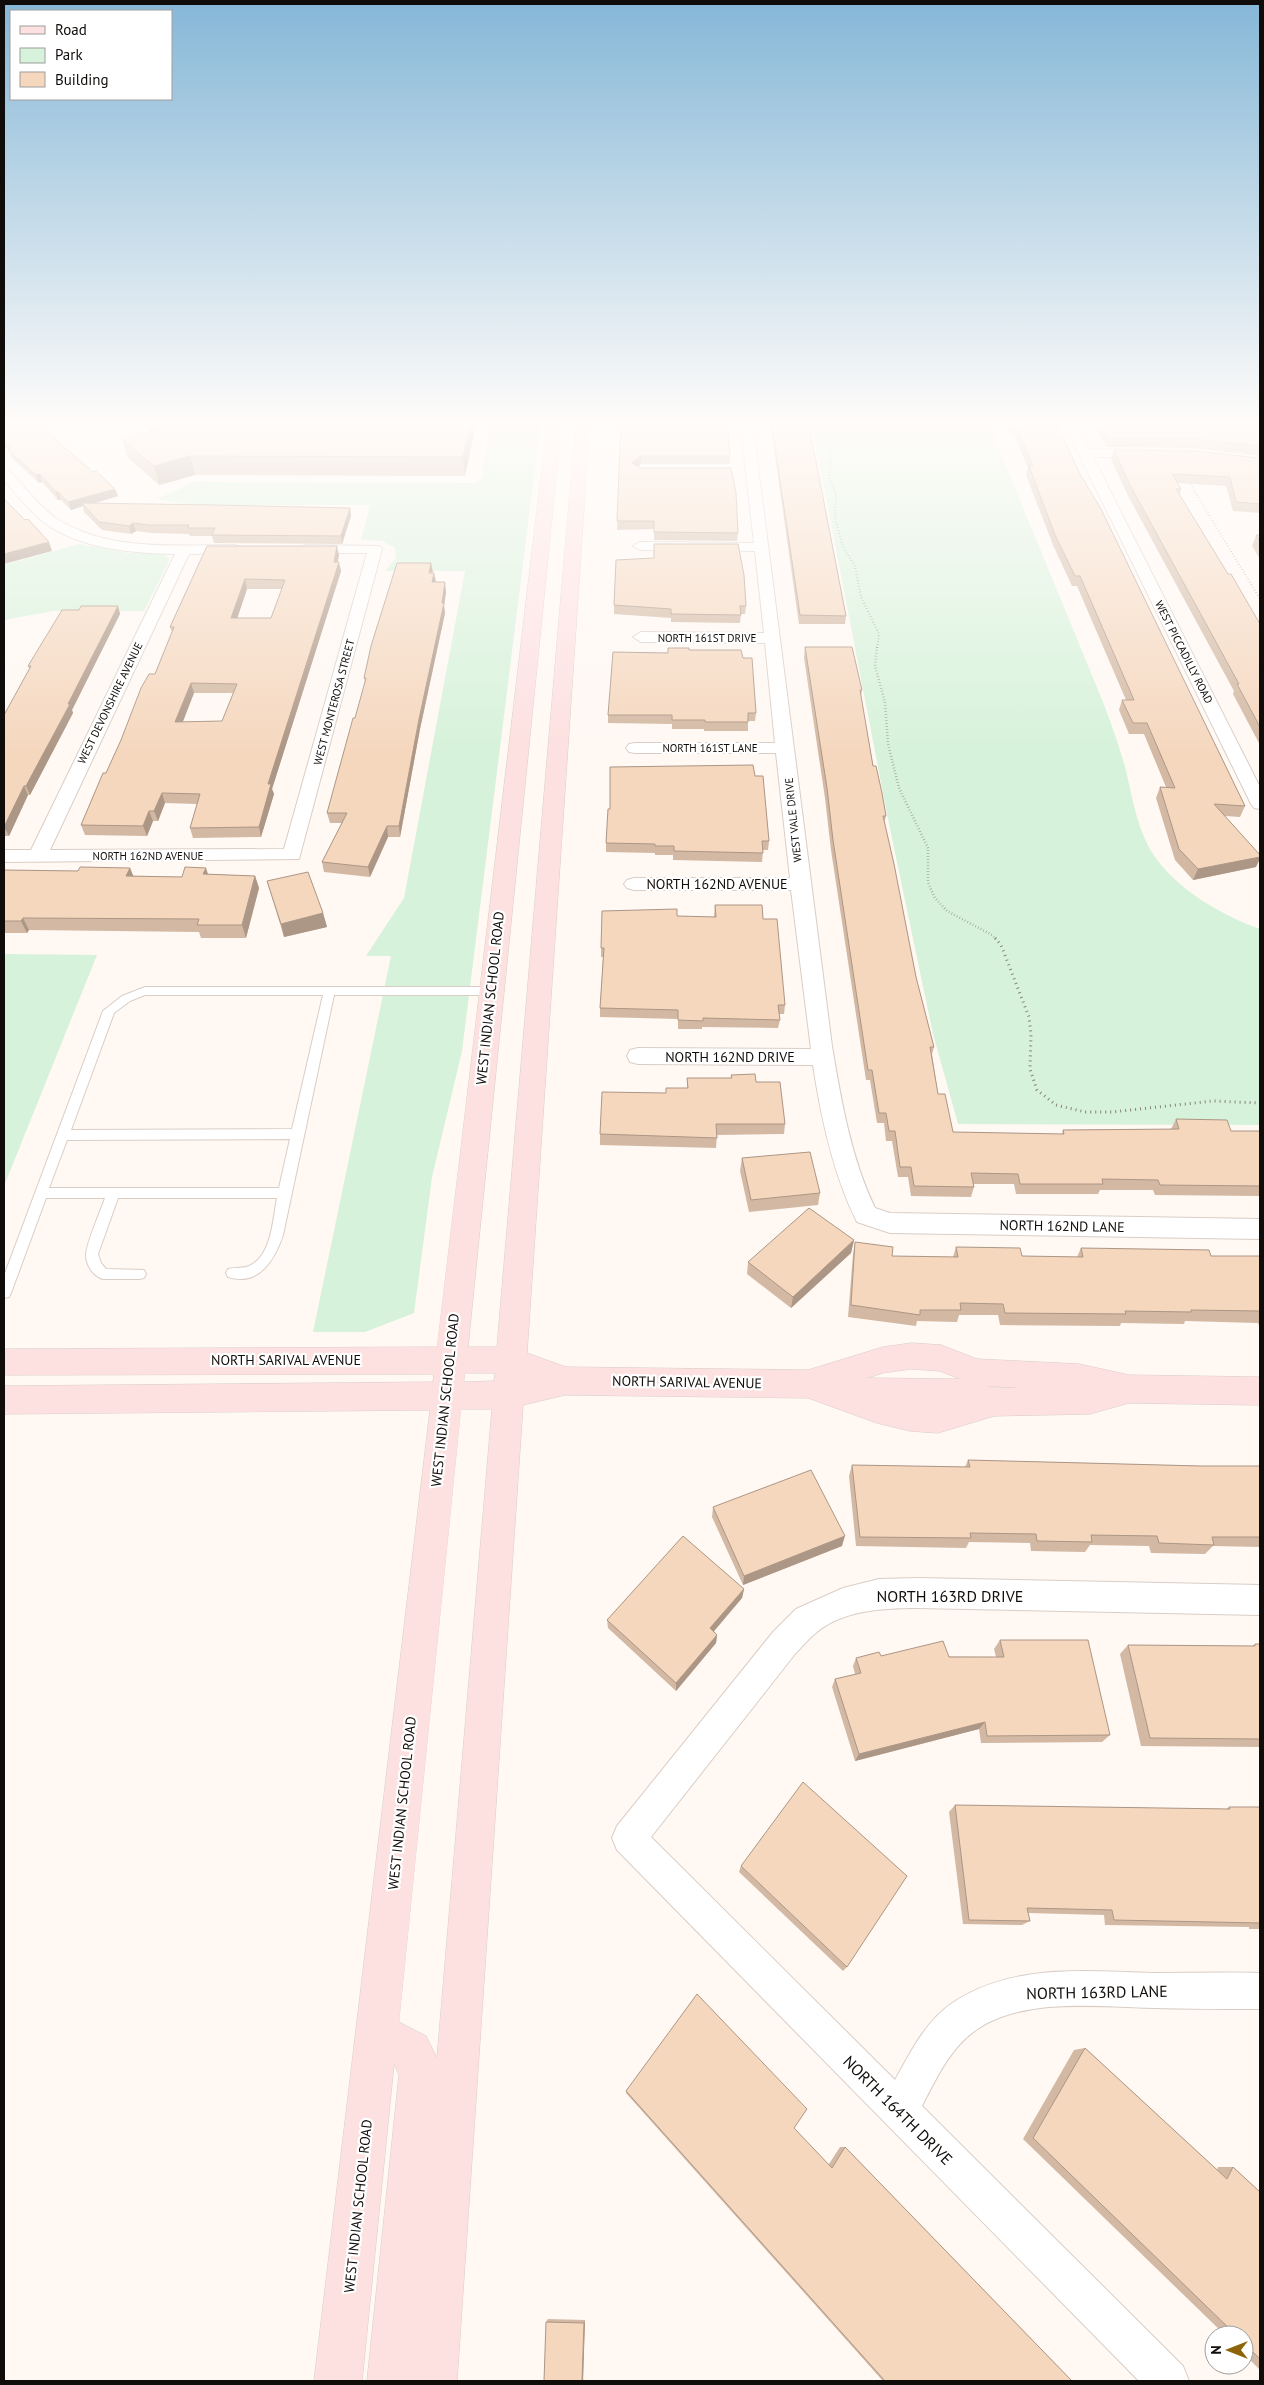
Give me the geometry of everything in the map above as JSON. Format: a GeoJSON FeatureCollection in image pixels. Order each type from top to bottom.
{"type":"FeatureCollection","features":[{"type":"Feature","properties":{"kind":"main road","name":"WEST INDIAN SCHOOL ROAD"},"geometry":{"type":"LineString","coordinates":[[338,2381],[542,531]]}},
{"type":"Feature","properties":{"kind":"main road"},"geometry":{"type":"LineString","coordinates":[[433,2381],[574,531]]}},
{"type":"Feature","properties":{"kind":"main road","name":"NORTH SARIVAL AVENUE"},"geometry":{"type":"LineString","coordinates":[[820,1388],[883,1360],[912,1356],[941,1358],[979,1389],[1090,1400],[1129,1389],[1260,1391]]}},
{"type":"Feature","properties":{"kind":"main road","name":"NORTH SARIVAL AVENUE"},"geometry":{"type":"LineString","coordinates":[[4,1400],[448,1376],[511,1360],[565,1380]]}},
{"type":"Feature","properties":{"kind":"main road","name":"NORTH SARIVAL AVENUE"},"geometry":{"type":"LineString","coordinates":[[4,1362],[448,1376],[508,1395],[565,1380],[820,1388],[885,1411],[910,1417],[938,1419],[979,1389]]}},
{"type":"Feature","properties":{"kind":"main road"},"geometry":{"type":"LineString","coordinates":[[377,2036],[409,2047],[416,2056],[420,2075],[391,2381]]}},
{"type":"Feature","properties":{"kind":"street"},"geometry":{"type":"LineString","coordinates":[[71,531],[82,537],[108,544],[147,549],[251,549]]}},
{"type":"Feature","properties":{"kind":"street","name":"WEST VALE DRIVE"},"geometry":{"type":"LineString","coordinates":[[759,531],[822,1057],[829,1101],[838,1134],[858,1200],[866,1215]]}},
{"type":"Feature","properties":{"kind":"street","name":"WEST PICCADILLY ROAD"},"geometry":{"type":"LineString","coordinates":[[1124,531],[1260,804]]}},
{"type":"Feature","properties":{"kind":"street"},"geometry":{"type":"LineString","coordinates":[[640,546],[762,547]]}},
{"type":"Feature","properties":{"kind":"street","name":"WEST DEVONSHIRE AVENUE"},"geometry":{"type":"LineString","coordinates":[[37,856],[184,549]]}},
{"type":"Feature","properties":{"kind":"street","name":"WEST MONTEROSA STREET"},"geometry":{"type":"LineString","coordinates":[[289,549],[375,549],[292,855]]}},
{"type":"Feature","properties":{"kind":"street","name":"NORTH 161ST DRIVE"},"geometry":{"type":"LineString","coordinates":[[642,637],[773,638]]}},
{"type":"Feature","properties":{"kind":"street","name":"NORTH 161ST LANE"},"geometry":{"type":"LineString","coordinates":[[635,748],[786,748]]}},
{"type":"Feature","properties":{"kind":"street","name":"NORTH 162ND AVENUE"},"geometry":{"type":"LineString","coordinates":[[4,856],[292,855]]}},
{"type":"Feature","properties":{"kind":"street","name":"NORTH 162ND AVENUE"},"geometry":{"type":"LineString","coordinates":[[634,884],[800,884]]}},
{"type":"Feature","properties":{"kind":"street","name":"NORTH 162ND DRIVE"},"geometry":{"type":"LineString","coordinates":[[638,1056],[822,1057]]}},
{"type":"Feature","properties":{"kind":"street","name":"NORTH 162ND LANE"},"geometry":{"type":"LineString","coordinates":[[866,1215],[890,1223],[1260,1229]]}},
{"type":"Feature","properties":{"kind":"street","name":"NORTH 163RD DRIVE"},"geometry":{"type":"LineString","coordinates":[[629,1838],[784,1643],[807,1620],[843,1603],[879,1594],[907,1593],[1260,1600]]}},
{"type":"Feature","properties":{"kind":"street","name":"NORTH 164TH DRIVE"},"geometry":{"type":"LineString","coordinates":[[629,1838],[1168,2381]]}},
{"type":"Feature","properties":{"kind":"street","name":"NORTH 163RD LANE"},"geometry":{"type":"LineString","coordinates":[[898,2110],[942,2036],[970,2013],[985,2005],[1017,1994],[1069,1990],[1260,1991]]}},
{"type":"Feature","properties":{"kind":"lane"},"geometry":{"type":"LineString","coordinates":[[4,1293],[109,1011],[124,999],[146,991],[491,991]]}},
{"type":"Feature","properties":{"kind":"lane"},"geometry":{"type":"LineString","coordinates":[[233,1273],[256,1269],[271,1254],[329,991]]}},
{"type":"Feature","properties":{"kind":"lane"},"geometry":{"type":"LineString","coordinates":[[63,1135],[298,1134]]}},
{"type":"Feature","properties":{"kind":"lane"},"geometry":{"type":"LineString","coordinates":[[41,1193],[284,1193]]}},
{"type":"Feature","properties":{"kind":"lane"},"geometry":{"type":"LineString","coordinates":[[113,1193],[92,1254],[95,1266],[103,1274],[138,1274]]}},
{"type":"Feature","properties":{"kind":"path"},"geometry":{"type":"LineString","coordinates":[[839,531],[843,547],[858,574],[863,602],[879,634],[875,666],[884,697],[887,738],[897,783],[927,843],[929,856],[927,878],[935,898],[947,911],[992,935],[1001,945],[1029,1017],[1031,1034],[1030,1069],[1037,1090],[1056,1105],[1085,1112],[1112,1112],[1213,1101],[1240,1100],[1260,1103]]}},
{"type":"Feature","properties":{"kind":"path"},"geometry":{"type":"LineString","coordinates":[[1219,531],[1260,599]]}},
{"type":"Feature","properties":{"kind":"green space"},"geometry":{"type":"Polygon","coordinates":[[[363,531],[527,531],[462,1051],[432,1177],[414,1313],[365,1332],[313,1332],[391,956],[366,956],[404,898],[465,571],[385,571],[396,558],[395,548],[382,541],[361,540],[363,531]]]}},
{"type":"Feature","properties":{"kind":"green space"},"geometry":{"type":"Polygon","coordinates":[[[832,531],[1033,531],[1112,726],[1147,844],[1174,879],[1200,899],[1230,916],[1260,929],[1260,1125],[958,1124],[933,1034],[889,824],[832,531]]]}},
{"type":"Feature","properties":{"kind":"green space"},"geometry":{"type":"Polygon","coordinates":[[[79,544],[129,553],[164,554],[170,559],[144,611],[53,611],[4,620],[4,565],[79,544]]]}},
{"type":"Feature","properties":{"kind":"green space"},"geometry":{"type":"Polygon","coordinates":[[[4,954],[97,955],[4,1186],[4,954]]]}},
{"type":"Feature","properties":{"kind":"building"},"geometry":{"type":"Polygon","coordinates":[[[4,531],[39,531],[49,542],[4,554],[4,531]]]}},
{"type":"Feature","properties":{"kind":"building"},"geometry":{"type":"Polygon","coordinates":[[[214,531],[343,531],[341,536],[212,535],[214,531]]]}},
{"type":"Feature","properties":{"kind":"building"},"geometry":{"type":"Polygon","coordinates":[[[738,531],[738,533],[654,532],[738,531]]]}},
{"type":"Feature","properties":{"kind":"building"},"geometry":{"type":"Polygon","coordinates":[[[788,531],[830,531],[846,616],[800,615],[788,531]]]}},
{"type":"Feature","properties":{"kind":"building"},"geometry":{"type":"Polygon","coordinates":[[[1054,531],[1112,531],[1245,806],[1214,804],[1260,857],[1198,869],[1179,849],[1160,787],[1175,788],[1147,723],[1133,723],[1122,700],[1134,700],[1080,576],[1075,576],[1054,531]]]}},
{"type":"Feature","properties":{"kind":"building"},"geometry":{"type":"Polygon","coordinates":[[[1155,531],[1202,531],[1228,574],[1231,574],[1260,624],[1260,727],[1237,684],[1239,684],[1155,531]]]}},
{"type":"Feature","properties":{"kind":"building"},"geometry":{"type":"Polygon","coordinates":[[[654,544],[738,544],[744,575],[746,606],[740,606],[741,615],[671,614],[671,609],[614,605],[616,560],[654,558],[654,544]]]}},
{"type":"Feature","properties":{"kind":"building"},"geometry":{"type":"Polygon","coordinates":[[[207,546],[337,546],[334,562],[339,562],[268,784],[271,784],[259,827],[190,828],[200,794],[162,793],[154,811],[149,811],[143,826],[81,825],[103,773],[106,773],[121,740],[141,688],[149,674],[155,674],[174,627],[170,627],[207,546]],[[245,579],[231,618],[271,618],[285,580],[245,579]],[[191,683],[175,722],[222,721],[237,684],[191,683]]]}},
{"type":"Feature","properties":{"kind":"building"},"geometry":{"type":"Polygon","coordinates":[[[397,563],[431,563],[429,573],[434,573],[432,582],[445,582],[442,603],[444,603],[419,719],[399,826],[387,826],[368,867],[322,862],[347,813],[327,813],[366,678],[364,678],[371,646],[397,563]]]}},
{"type":"Feature","properties":{"kind":"building"},"geometry":{"type":"Polygon","coordinates":[[[81,606],[118,606],[68,704],[70,704],[26,786],[24,786],[4,827],[4,715],[31,666],[28,666],[62,610],[79,610],[81,606]]]}},
{"type":"Feature","properties":{"kind":"building"},"geometry":{"type":"Polygon","coordinates":[[[805,647],[852,647],[862,690],[860,690],[873,766],[876,766],[882,793],[886,816],[883,816],[916,977],[934,1047],[930,1047],[938,1094],[945,1094],[953,1132],[1064,1134],[1063,1130],[1179,1129],[1176,1119],[1227,1120],[1231,1131],[1260,1131],[1260,1186],[1160,1185],[1158,1180],[1102,1179],[1103,1184],[1020,1184],[1018,1174],[971,1173],[974,1187],[914,1186],[911,1167],[900,1167],[895,1131],[889,1131],[886,1113],[879,1113],[872,1070],[868,1070],[805,647]]]}},
{"type":"Feature","properties":{"kind":"building"},"geometry":{"type":"Polygon","coordinates":[[[668,648],[741,650],[743,658],[752,658],[756,713],[748,713],[748,722],[672,720],[672,715],[608,715],[613,652],[668,653],[668,648]]]}},
{"type":"Feature","properties":{"kind":"building"},"geometry":{"type":"Polygon","coordinates":[[[753,765],[755,776],[763,776],[769,841],[762,841],[763,853],[674,851],[674,846],[606,843],[608,809],[610,809],[610,767],[753,765]]]}},
{"type":"Feature","properties":{"kind":"building"},"geometry":{"type":"Polygon","coordinates":[[[80,867],[130,868],[126,876],[182,877],[185,867],[206,868],[203,874],[255,876],[242,925],[197,925],[199,919],[23,918],[21,921],[4,921],[4,870],[78,871],[80,867]]]}},
{"type":"Feature","properties":{"kind":"building"},"geometry":{"type":"Polygon","coordinates":[[[308,872],[323,913],[281,924],[267,881],[308,872]]]}},
{"type":"Feature","properties":{"kind":"building"},"geometry":{"type":"Polygon","coordinates":[[[715,905],[762,905],[763,919],[777,919],[785,1005],[778,1005],[780,1020],[703,1018],[703,1021],[678,1020],[678,1010],[600,1008],[604,948],[601,948],[602,911],[677,909],[677,916],[716,917],[715,905]]]}},
{"type":"Feature","properties":{"kind":"building"},"geometry":{"type":"Polygon","coordinates":[[[755,1074],[756,1082],[780,1082],[785,1124],[716,1124],[717,1138],[600,1134],[602,1092],[666,1093],[666,1088],[688,1088],[687,1078],[732,1078],[731,1075],[755,1074]]]}},
{"type":"Feature","properties":{"kind":"building"},"geometry":{"type":"Polygon","coordinates":[[[810,1152],[820,1193],[751,1200],[742,1158],[810,1152]]]}},
{"type":"Feature","properties":{"kind":"building"},"geometry":{"type":"Polygon","coordinates":[[[809,1208],[854,1240],[793,1297],[748,1262],[809,1208]]]}},
{"type":"Feature","properties":{"kind":"building"},"geometry":{"type":"Polygon","coordinates":[[[855,1242],[893,1247],[892,1256],[958,1257],[956,1247],[1020,1248],[1022,1256],[1083,1257],[1081,1248],[1209,1250],[1211,1256],[1260,1256],[1260,1311],[1125,1311],[1126,1314],[1005,1313],[1003,1304],[960,1303],[961,1310],[920,1310],[920,1315],[851,1305],[855,1242]]]}},
{"type":"Feature","properties":{"kind":"building"},"geometry":{"type":"Polygon","coordinates":[[[968,1460],[1260,1466],[1260,1537],[1212,1537],[1214,1545],[1159,1543],[1157,1536],[1091,1535],[1092,1542],[1037,1541],[1036,1534],[970,1533],[971,1538],[860,1537],[852,1465],[970,1467],[968,1460]]]}},
{"type":"Feature","properties":{"kind":"building"},"geometry":{"type":"Polygon","coordinates":[[[811,1470],[845,1536],[744,1576],[713,1507],[811,1470]]]}},
{"type":"Feature","properties":{"kind":"building"},"geometry":{"type":"Polygon","coordinates":[[[683,1536],[744,1589],[710,1628],[717,1635],[676,1683],[607,1620],[683,1536]]]}},
{"type":"Feature","properties":{"kind":"building"},"geometry":{"type":"Polygon","coordinates":[[[1000,1640],[1088,1640],[1110,1735],[987,1736],[985,1722],[859,1754],[835,1679],[861,1673],[856,1658],[879,1652],[881,1656],[943,1641],[949,1657],[1004,1657],[1000,1640]]]}},
{"type":"Feature","properties":{"kind":"building"},"geometry":{"type":"Polygon","coordinates":[[[1255,1644],[1260,1644],[1260,1739],[1150,1738],[1128,1645],[1255,1646],[1255,1644]]]}},
{"type":"Feature","properties":{"kind":"building"},"geometry":{"type":"Polygon","coordinates":[[[803,1782],[907,1876],[847,1967],[741,1866],[803,1782]]]}},
{"type":"Feature","properties":{"kind":"building"},"geometry":{"type":"Polygon","coordinates":[[[955,1805],[1230,1809],[1229,1807],[1260,1807],[1260,1923],[1114,1920],[1112,1910],[1027,1908],[1030,1921],[969,1920],[955,1805]]]}},
{"type":"Feature","properties":{"kind":"building"},"geometry":{"type":"Polygon","coordinates":[[[697,1994],[807,2109],[794,2128],[832,2168],[845,2147],[1072,2381],[885,2381],[626,2091],[697,1994]]]}},
{"type":"Feature","properties":{"kind":"building"},"geometry":{"type":"Polygon","coordinates":[[[1085,2048],[1227,2179],[1233,2167],[1260,2192],[1260,2359],[1254,2353],[1254,2325],[1226,2325],[1033,2138],[1085,2048]]]}},
{"type":"Feature","properties":{"kind":"building"},"geometry":{"type":"Polygon","coordinates":[[[546,2322],[584,2323],[582,2381],[544,2381],[546,2322]]]}}]}
